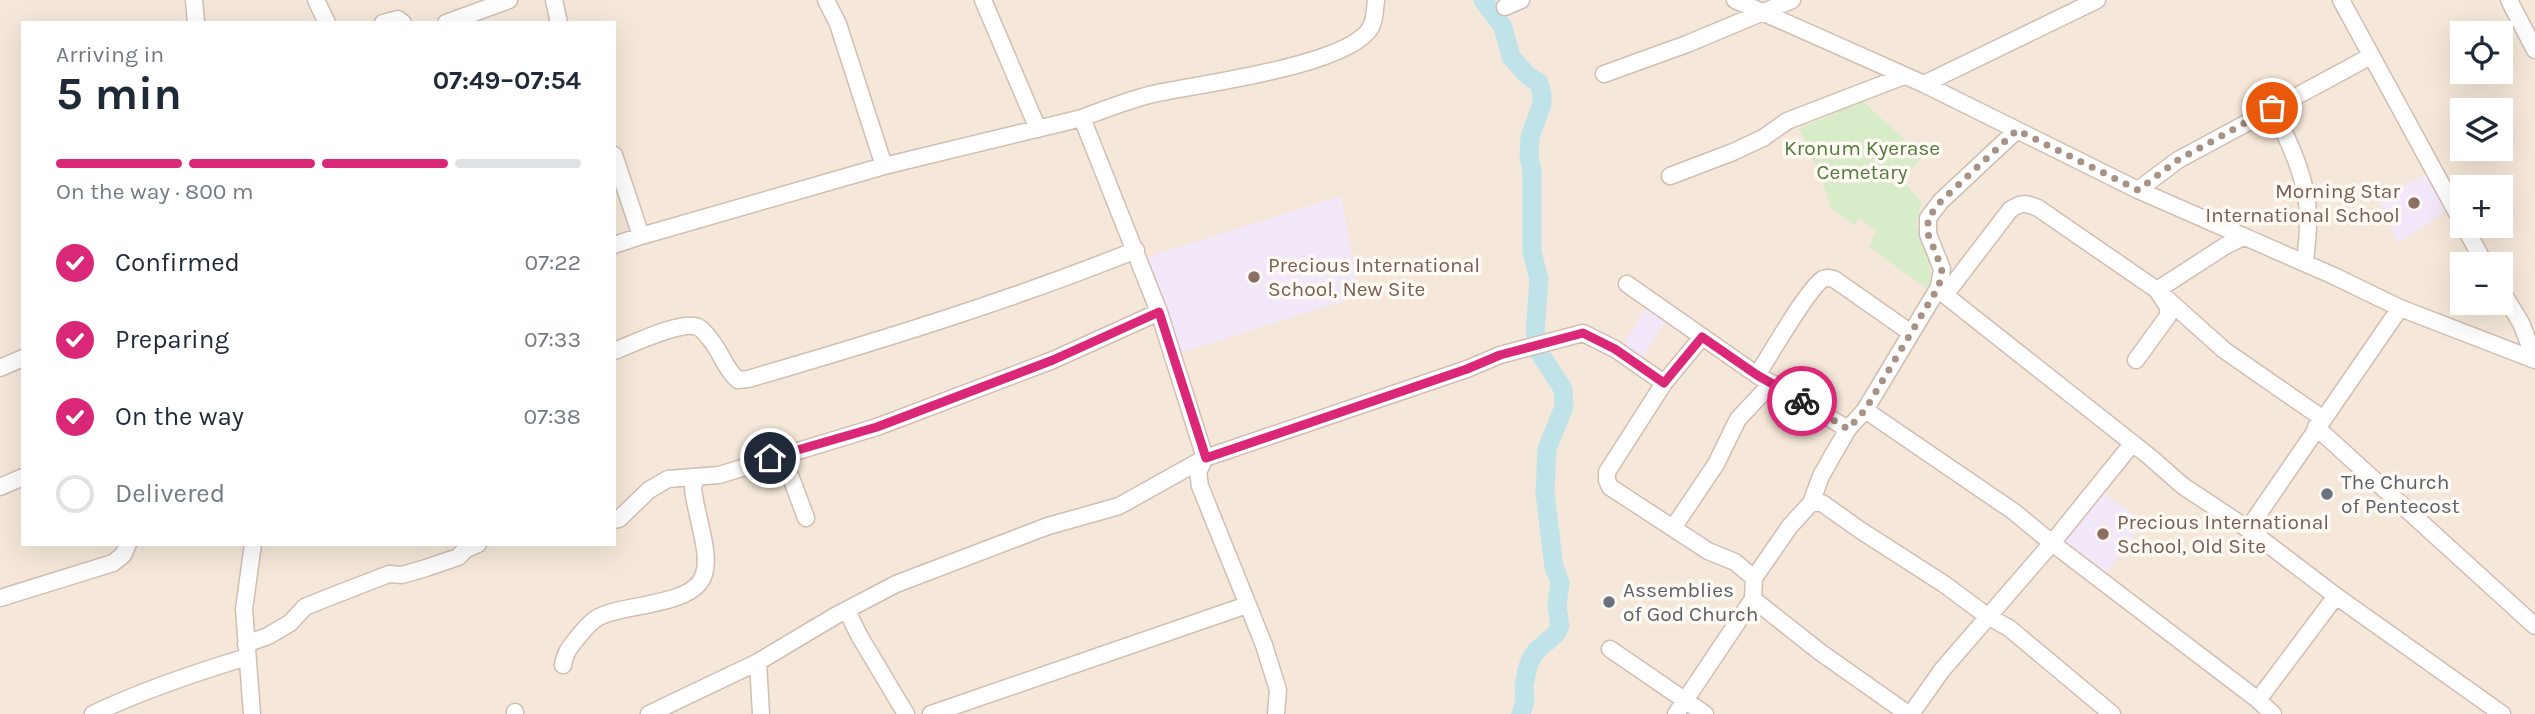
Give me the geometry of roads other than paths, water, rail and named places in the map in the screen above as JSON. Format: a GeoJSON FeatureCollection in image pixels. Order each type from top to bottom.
{"type":"FeatureCollection","features":[{"type":"Feature","properties":{"kind":"street"},"geometry":{"type":"LineString","coordinates":[[194,0],[196,21]]}},
{"type":"Feature","properties":{"kind":"street"},"geometry":{"type":"LineString","coordinates":[[316,0],[326,21]]}},
{"type":"Feature","properties":{"kind":"street"},"geometry":{"type":"LineString","coordinates":[[451,21],[509,0]]}},
{"type":"Feature","properties":{"kind":"street"},"geometry":{"type":"LineString","coordinates":[[554,0],[559,21]]}},
{"type":"Feature","properties":{"kind":"street"},"geometry":{"type":"LineString","coordinates":[[826,0],[838,24],[884,166]]}},
{"type":"Feature","properties":{"kind":"street"},"geometry":{"type":"LineString","coordinates":[[983,0],[1038,129]]}},
{"type":"Feature","properties":{"kind":"street"},"geometry":{"type":"LineString","coordinates":[[616,244],[884,166],[1082,118],[1152,94],[1233,80],[1311,61],[1355,42],[1371,27],[1376,0]]}},
{"type":"Feature","properties":{"kind":"street"},"geometry":{"type":"LineString","coordinates":[[1505,7],[1521,0]]}},
{"type":"Feature","properties":{"kind":"street"},"geometry":{"type":"LineString","coordinates":[[1735,0],[1924,84],[2138,190],[2400,308],[2535,360]]}},
{"type":"Feature","properties":{"kind":"street"},"geometry":{"type":"LineString","coordinates":[[2341,0],[2450,200]]}},
{"type":"Feature","properties":{"kind":"street"},"geometry":{"type":"LineString","coordinates":[[2509,0],[2529,26],[2535,50]]}},
{"type":"Feature","properties":{"kind":"street"},"geometry":{"type":"LineString","coordinates":[[1604,74],[1764,13],[1786,1]]}},
{"type":"Feature","properties":{"kind":"street"},"geometry":{"type":"LineString","coordinates":[[1924,84],[2090,1]]}},
{"type":"Feature","properties":{"kind":"street"},"geometry":{"type":"LineString","coordinates":[[2138,190],[2178,160],[2371,56]]}},
{"type":"Feature","properties":{"kind":"street"},"geometry":{"type":"LineString","coordinates":[[1670,176],[1763,138],[1787,121],[1904,76]]}},
{"type":"Feature","properties":{"kind":"street"},"geometry":{"type":"LineString","coordinates":[[2272,108],[2288,139],[2306,200],[2308,222],[2305,263]]}},
{"type":"Feature","properties":{"kind":"street"},"geometry":{"type":"LineString","coordinates":[[1082,118],[1159,312],[1206,458],[1198,472],[1200,486],[1264,645],[1278,690],[1276,714]]}},
{"type":"Feature","properties":{"kind":"street"},"geometry":{"type":"LineString","coordinates":[[1942,291],[1942,269],[1928,234],[1928,218],[1941,201],[2017,130]]}},
{"type":"Feature","properties":{"kind":"street"},"geometry":{"type":"LineString","coordinates":[[616,161],[640,236]]}},
{"type":"Feature","properties":{"kind":"street"},"geometry":{"type":"LineString","coordinates":[[1676,714],[1754,599],[1754,578],[1790,526],[1811,503],[1821,476],[1848,429],[1865,410],[1911,333],[1942,291],[2010,210],[2018,204],[2026,203],[2038,208],[2157,290],[2224,350],[2319,423],[2535,626]]}},
{"type":"Feature","properties":{"kind":"street"},"geometry":{"type":"LineString","coordinates":[[2157,290],[2225,246],[2244,237]]}},
{"type":"Feature","properties":{"kind":"street"},"geometry":{"type":"LineString","coordinates":[[616,350],[667,330],[688,325],[701,328],[716,346],[731,374],[738,380],[748,379],[906,332],[1056,282],[1136,250]]}},
{"type":"Feature","properties":{"kind":"street"},"geometry":{"type":"LineString","coordinates":[[1673,528],[1716,464],[1738,419],[1765,379],[1802,306],[1822,280],[1828,277],[1834,279],[1911,333]]}},
{"type":"Feature","properties":{"kind":"street"},"geometry":{"type":"LineString","coordinates":[[1627,284],[1765,379],[1848,429]]}},
{"type":"Feature","properties":{"kind":"street"},"geometry":{"type":"LineString","coordinates":[[2136,360],[2168,316],[2168,307],[2157,290]]}},
{"type":"Feature","properties":{"kind":"street"},"geometry":{"type":"LineString","coordinates":[[1942,291],[2183,486],[2248,529],[2336,596],[2502,714]]}},
{"type":"Feature","properties":{"kind":"street"},"geometry":{"type":"LineString","coordinates":[[2513,303],[2528,320],[2535,360]]}},
{"type":"Feature","properties":{"kind":"street"},"geometry":{"type":"LineString","coordinates":[[2248,529],[2400,308]]}},
{"type":"Feature","properties":{"kind":"street"},"geometry":{"type":"LineString","coordinates":[[616,520],[620,519],[649,490],[668,479],[719,475],[877,427],[1053,360],[1159,312]]}},
{"type":"Feature","properties":{"kind":"street"},"geometry":{"type":"LineString","coordinates":[[649,714],[758,662],[896,584],[1048,526],[1119,506],[1206,458],[1500,355],[1583,333],[1615,349],[1664,383]]}},
{"type":"Feature","properties":{"kind":"street"},"geometry":{"type":"LineString","coordinates":[[1702,337],[1664,383],[1607,472],[1607,480],[1610,487],[1708,551],[1735,562],[1754,578]]}},
{"type":"Feature","properties":{"kind":"street"},"geometry":{"type":"LineString","coordinates":[[0,368],[21,359]]}},
{"type":"Feature","properties":{"kind":"street"},"geometry":{"type":"LineString","coordinates":[[1865,410],[2013,511],[2273,714]]}},
{"type":"Feature","properties":{"kind":"street"},"geometry":{"type":"LineString","coordinates":[[1754,599],[1821,652],[1909,714],[1942,670],[2052,543],[2132,444]]}},
{"type":"Feature","properties":{"kind":"street"},"geometry":{"type":"LineString","coordinates":[[785,454],[787,467],[806,518]]}},
{"type":"Feature","properties":{"kind":"street"},"geometry":{"type":"LineString","coordinates":[[563,665],[565,652],[595,618],[626,607],[655,604],[691,590],[704,577],[705,562],[693,488],[696,477]]}},
{"type":"Feature","properties":{"kind":"street"},"geometry":{"type":"LineString","coordinates":[[0,486],[21,478]]}},
{"type":"Feature","properties":{"kind":"street"},"geometry":{"type":"LineString","coordinates":[[1811,503],[1822,503],[1944,584],[1987,616],[2009,628],[2112,714]]}},
{"type":"Feature","properties":{"kind":"street"},"geometry":{"type":"LineString","coordinates":[[0,598],[113,563],[127,546]]}},
{"type":"Feature","properties":{"kind":"street"},"geometry":{"type":"LineString","coordinates":[[252,714],[244,609],[253,546]]}},
{"type":"Feature","properties":{"kind":"street"},"geometry":{"type":"LineString","coordinates":[[93,714],[246,651],[290,623],[305,607],[316,602],[381,577],[402,575],[458,557],[474,546]]}},
{"type":"Feature","properties":{"kind":"street"},"geometry":{"type":"LineString","coordinates":[[2258,700],[2336,596]]}},
{"type":"Feature","properties":{"kind":"street"},"geometry":{"type":"LineString","coordinates":[[931,714],[1247,605]]}},
{"type":"Feature","properties":{"kind":"street"},"geometry":{"type":"LineString","coordinates":[[847,611],[906,714]]}},
{"type":"Feature","properties":{"kind":"street"},"geometry":{"type":"LineString","coordinates":[[1610,649],[1705,714]]}},
{"type":"Feature","properties":{"kind":"street"},"geometry":{"type":"LineString","coordinates":[[758,662],[761,714]]}},
{"type":"Feature","properties":{"kind":"waterway"},"geometry":{"type":"LineString","coordinates":[[1483,0],[1503,27],[1511,57],[1527,75],[1539,83],[1542,94],[1542,104],[1530,137],[1529,157],[1532,171],[1532,252],[1539,279],[1535,333],[1539,352],[1563,389],[1564,407],[1547,449],[1545,493],[1554,567],[1560,582],[1557,606],[1560,626],[1556,634],[1536,651],[1530,661],[1521,714]]}},
{"type":"Feature","properties":{"kind":"place","name":"Morning Star International School"},"geometry":{"type":"Point","coordinates":[2414,203]}},
{"type":"Feature","properties":{"kind":"place","name":"Precious International School, New Site"},"geometry":{"type":"Point","coordinates":[1254,277]}},
{"type":"Feature","properties":{"kind":"place","name":"The Church of Pentecost"},"geometry":{"type":"Point","coordinates":[2327,494]}},
{"type":"Feature","properties":{"kind":"place","name":"Precious International School, Old Site"},"geometry":{"type":"Point","coordinates":[2103,534]}},
{"type":"Feature","properties":{"kind":"place","name":"Assemblies of God Church"},"geometry":{"type":"Point","coordinates":[1609,602]}},
{"type":"Feature","properties":{"kind":"park label","name":"Kronum Kyerase Cemetary"},"geometry":{"type":"Point","coordinates":[1862,160]}}]}
